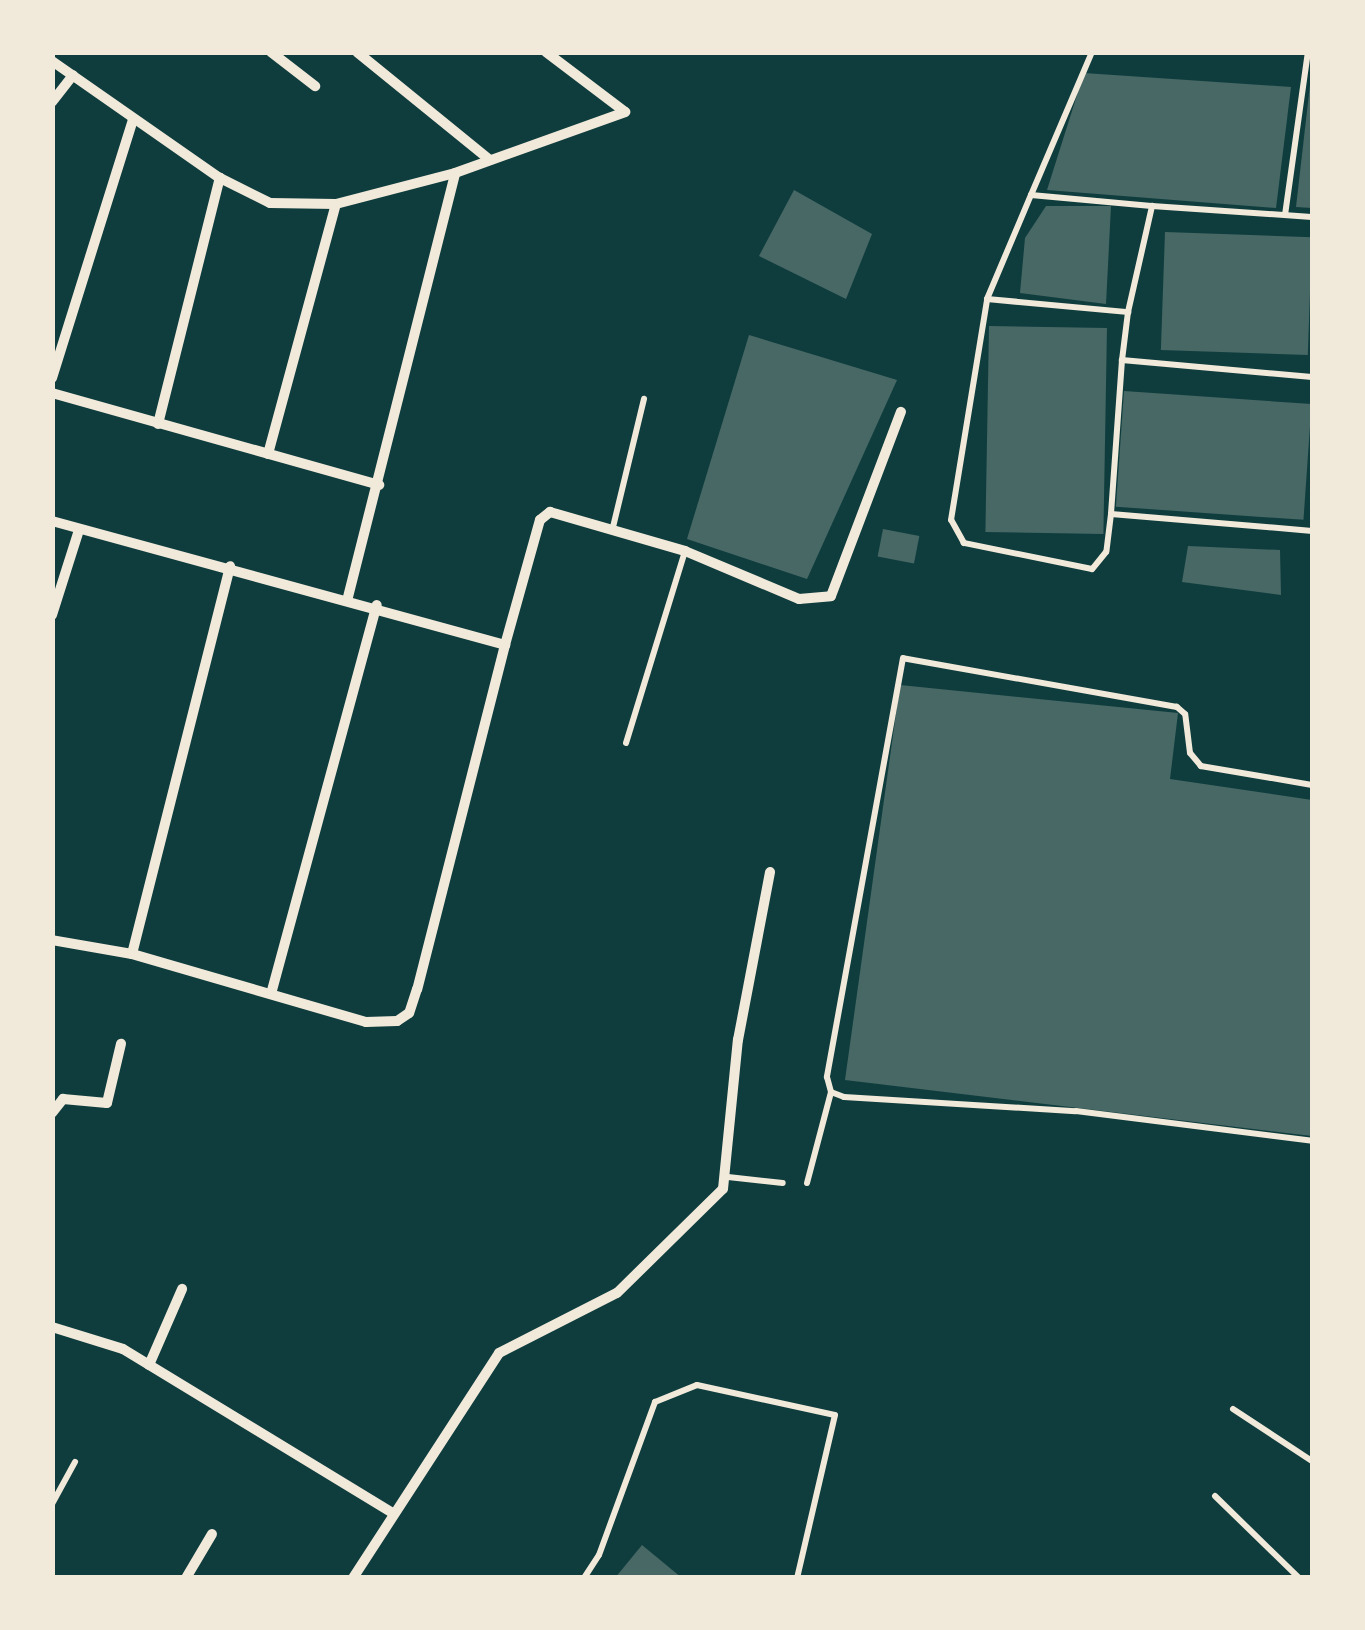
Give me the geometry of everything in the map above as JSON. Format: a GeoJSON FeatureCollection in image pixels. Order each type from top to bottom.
{"type":"FeatureCollection","features":[{"type":"Feature","properties":{"kind":"street"},"geometry":{"type":"LineString","coordinates":[[271,52],[315,86]]}},
{"type":"Feature","properties":{"kind":"street"},"geometry":{"type":"LineString","coordinates":[[357,52],[490,160]]}},
{"type":"Feature","properties":{"kind":"street"},"geometry":{"type":"LineString","coordinates":[[52,61],[220,178],[270,204],[336,204],[455,173],[625,112],[546,52]]}},
{"type":"Feature","properties":{"kind":"street"},"geometry":{"type":"LineString","coordinates":[[52,102],[73,75]]}},
{"type":"Feature","properties":{"kind":"street"},"geometry":{"type":"LineString","coordinates":[[52,378],[132,119]]}},
{"type":"Feature","properties":{"kind":"street"},"geometry":{"type":"LineString","coordinates":[[348,597],[455,173]]}},
{"type":"Feature","properties":{"kind":"street"},"geometry":{"type":"LineString","coordinates":[[158,424],[220,178]]}},
{"type":"Feature","properties":{"kind":"street"},"geometry":{"type":"LineString","coordinates":[[268,454],[336,204]]}},
{"type":"Feature","properties":{"kind":"street"},"geometry":{"type":"LineString","coordinates":[[52,393],[379,485]]}},
{"type":"Feature","properties":{"kind":"street"},"geometry":{"type":"LineString","coordinates":[[52,940],[132,954],[366,1022],[398,1021],[409,1013],[504,645],[543,514],[559,512],[613,527],[684,551],[799,599],[832,596],[901,412]]}},
{"type":"Feature","properties":{"kind":"street"},"geometry":{"type":"LineString","coordinates":[[52,521],[348,597],[504,645]]}},
{"type":"Feature","properties":{"kind":"street"},"geometry":{"type":"LineString","coordinates":[[53,612],[79,530]]}},
{"type":"Feature","properties":{"kind":"street"},"geometry":{"type":"LineString","coordinates":[[132,954],[230,566]]}},
{"type":"Feature","properties":{"kind":"street"},"geometry":{"type":"LineString","coordinates":[[271,994],[377,606]]}},
{"type":"Feature","properties":{"kind":"street"},"geometry":{"type":"LineString","coordinates":[[353,1578],[499,1353],[616,1293],[694,1221],[728,1177],[738,1040],[770,872]]}},
{"type":"Feature","properties":{"kind":"street"},"geometry":{"type":"LineString","coordinates":[[52,1113],[63,1099],[107,1103],[120,1044]]}},
{"type":"Feature","properties":{"kind":"street"},"geometry":{"type":"LineString","coordinates":[[149,1365],[182,1290]]}},
{"type":"Feature","properties":{"kind":"street"},"geometry":{"type":"LineString","coordinates":[[52,1328],[98,1336],[394,1514]]}},
{"type":"Feature","properties":{"kind":"street"},"geometry":{"type":"LineString","coordinates":[[186,1578],[212,1534]]}},
{"type":"Feature","properties":{"kind":"lane"},"geometry":{"type":"LineString","coordinates":[[1092,52],[987,299],[951,511],[958,538],[1092,569],[1106,552],[1128,312],[1152,206]]}},
{"type":"Feature","properties":{"kind":"lane"},"geometry":{"type":"LineString","coordinates":[[1285,215],[1308,52]]}},
{"type":"Feature","properties":{"kind":"lane"},"geometry":{"type":"LineString","coordinates":[[1031,195],[1312,217]]}},
{"type":"Feature","properties":{"kind":"lane"},"geometry":{"type":"LineString","coordinates":[[987,299],[1128,312]]}},
{"type":"Feature","properties":{"kind":"lane"},"geometry":{"type":"LineString","coordinates":[[1122,360],[1312,377]]}},
{"type":"Feature","properties":{"kind":"lane"},"geometry":{"type":"LineString","coordinates":[[613,527],[644,399]]}},
{"type":"Feature","properties":{"kind":"lane"},"geometry":{"type":"LineString","coordinates":[[1111,514],[1312,531]]}},
{"type":"Feature","properties":{"kind":"lane"},"geometry":{"type":"LineString","coordinates":[[626,743],[684,551]]}},
{"type":"Feature","properties":{"kind":"lane"},"geometry":{"type":"LineString","coordinates":[[806,1183],[832,1092],[827,1078],[903,658],[1177,707],[1184,714],[1192,758],[1201,766],[1312,785]]}},
{"type":"Feature","properties":{"kind":"lane"},"geometry":{"type":"LineString","coordinates":[[832,1092],[1076,1112],[1312,1141]]}},
{"type":"Feature","properties":{"kind":"lane"},"geometry":{"type":"LineString","coordinates":[[728,1177],[782,1184]]}},
{"type":"Feature","properties":{"kind":"lane"},"geometry":{"type":"LineString","coordinates":[[584,1578],[599,1555],[655,1402],[696,1385],[836,1415],[796,1578]]}},
{"type":"Feature","properties":{"kind":"lane"},"geometry":{"type":"LineString","coordinates":[[1232,1409],[1312,1461]]}},
{"type":"Feature","properties":{"kind":"lane"},"geometry":{"type":"LineString","coordinates":[[52,1504],[75,1462]]}},
{"type":"Feature","properties":{"kind":"lane"},"geometry":{"type":"LineString","coordinates":[[1215,1496],[1300,1578]]}},
{"type":"Feature","properties":{"kind":"building"},"geometry":{"type":"Polygon","coordinates":[[[1084,73],[1291,87],[1276,208],[1047,190],[1084,73]]]}},
{"type":"Feature","properties":{"kind":"building"},"geometry":{"type":"Polygon","coordinates":[[[1312,86],[1312,208],[1296,207],[1312,86]]]}},
{"type":"Feature","properties":{"kind":"building"},"geometry":{"type":"Polygon","coordinates":[[[794,190],[872,234],[846,299],[759,256],[794,190]]]}},
{"type":"Feature","properties":{"kind":"building"},"geometry":{"type":"Polygon","coordinates":[[[1046,206],[1111,206],[1106,304],[1020,293],[1025,238],[1046,206]]]}},
{"type":"Feature","properties":{"kind":"building"},"geometry":{"type":"Polygon","coordinates":[[[1165,232],[1312,237],[1308,355],[1161,350],[1165,232]]]}},
{"type":"Feature","properties":{"kind":"building"},"geometry":{"type":"Polygon","coordinates":[[[989,326],[1107,328],[1103,534],[985,532],[989,326]]]}},
{"type":"Feature","properties":{"kind":"building"},"geometry":{"type":"Polygon","coordinates":[[[749,335],[897,380],[807,579],[687,539],[749,335]]]}},
{"type":"Feature","properties":{"kind":"building"},"geometry":{"type":"Polygon","coordinates":[[[1124,391],[1312,404],[1303,520],[1116,507],[1124,391]]]}},
{"type":"Feature","properties":{"kind":"building"},"geometry":{"type":"Polygon","coordinates":[[[883,529],[919,536],[914,564],[878,556],[883,529]]]}},
{"type":"Feature","properties":{"kind":"building"},"geometry":{"type":"Polygon","coordinates":[[[1188,546],[1280,550],[1281,595],[1182,582],[1188,546]]]}},
{"type":"Feature","properties":{"kind":"building"},"geometry":{"type":"Polygon","coordinates":[[[900,685],[1178,713],[1170,779],[1312,800],[1312,1136],[845,1080],[900,685]]]}},
{"type":"Feature","properties":{"kind":"building"},"geometry":{"type":"Polygon","coordinates":[[[642,1545],[682,1578],[615,1578],[642,1545]]]}}]}
